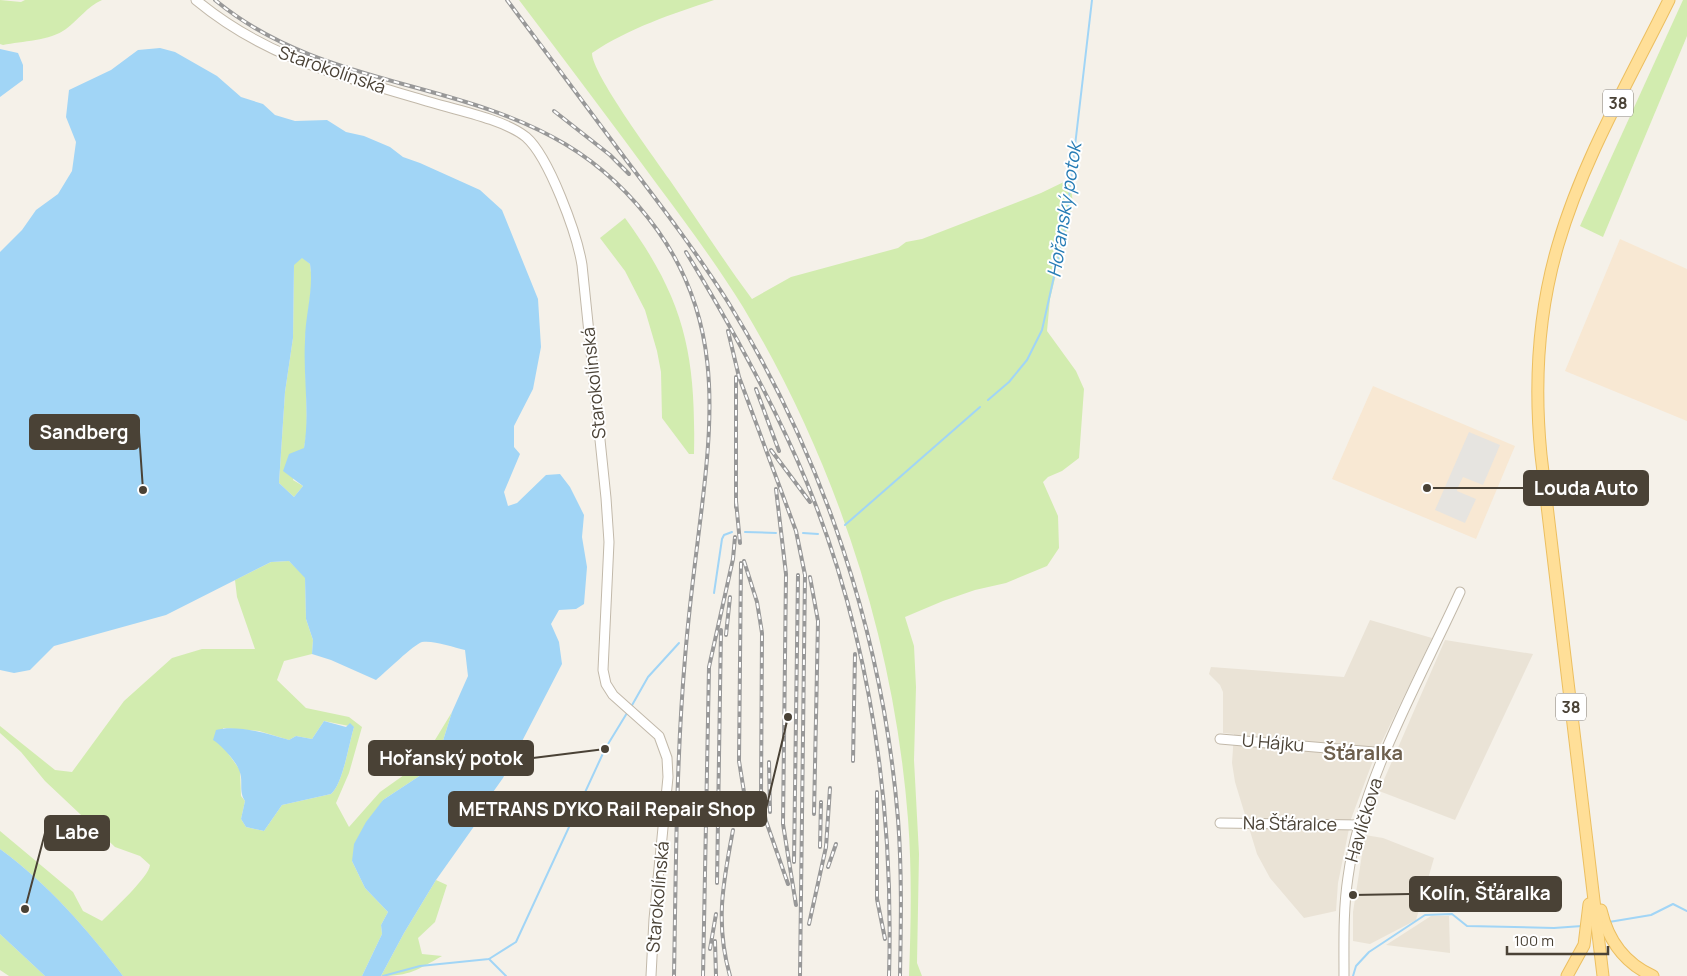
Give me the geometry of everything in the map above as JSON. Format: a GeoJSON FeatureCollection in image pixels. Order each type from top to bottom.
{"type":"FeatureCollection","features":[{"type":"Feature","properties":{"kind":"main road","name":"38"},"geometry":{"type":"LineString","coordinates":[[1596,916],[1541,454],[1538,416],[1538,352],[1546,293],[1563,229],[1590,162],[1669,0]]}},
{"type":"Feature","properties":{"kind":"main road"},"geometry":{"type":"LineString","coordinates":[[1596,916],[1603,976]]}},
{"type":"Feature","properties":{"kind":"main road"},"geometry":{"type":"LineString","coordinates":[[1568,976],[1597,931],[1596,916]]}},
{"type":"Feature","properties":{"kind":"main road"},"geometry":{"type":"LineString","coordinates":[[1597,931],[1634,966],[1653,976]]}},
{"type":"Feature","properties":{"kind":"street","name":"Starokolínská"},"geometry":{"type":"LineString","coordinates":[[196,0],[240,33],[288,58],[500,124],[525,137],[535,146],[569,219],[579,247],[609,542],[603,670],[606,684],[620,703],[658,736],[667,758],[668,777],[654,919],[651,976]]}},
{"type":"Feature","properties":{"kind":"street","name":"Havlíčkova"},"geometry":{"type":"LineString","coordinates":[[1344,974],[1344,935],[1348,877],[1360,825],[1386,753],[1460,592]]}},
{"type":"Feature","properties":{"kind":"street","name":"U Hájku"},"geometry":{"type":"LineString","coordinates":[[1220,739],[1386,753]]}},
{"type":"Feature","properties":{"kind":"street","name":"Na Šťáralce"},"geometry":{"type":"LineString","coordinates":[[1220,823],[1360,825]]}},
{"type":"Feature","properties":{"kind":"shaded area"},"geometry":{"type":"Polygon","coordinates":[[[1620,239],[1687,269],[1687,421],[1565,371],[1620,239]]]}},
{"type":"Feature","properties":{"kind":"shaded area"},"geometry":{"type":"Polygon","coordinates":[[[1373,386],[1515,446],[1476,539],[1332,479],[1373,386]]]}},
{"type":"Feature","properties":{"kind":"shaded area"},"geometry":{"type":"Polygon","coordinates":[[[1469,432],[1500,445],[1483,485],[1463,477],[1458,487],[1457,491],[1476,499],[1465,523],[1435,510],[1469,432]]]}},
{"type":"Feature","properties":{"kind":"shaded area"},"geometry":{"type":"Polygon","coordinates":[[[1370,620],[1432,638],[1374,758],[1351,819],[1338,883],[1336,911],[1304,918],[1270,878],[1257,854],[1235,782],[1232,763],[1234,734],[1223,733],[1223,692],[1220,685],[1209,674],[1211,667],[1344,677],[1370,620]]]}},
{"type":"Feature","properties":{"kind":"shaded area"},"geometry":{"type":"Polygon","coordinates":[[[1445,640],[1533,654],[1455,820],[1379,791],[1445,640]]]}},
{"type":"Feature","properties":{"kind":"shaded area"},"geometry":{"type":"Polygon","coordinates":[[[1365,835],[1383,838],[1434,858],[1416,920],[1370,944],[1353,941],[1353,912],[1365,835]]]}},
{"type":"Feature","properties":{"kind":"shaded area"},"geometry":{"type":"Polygon","coordinates":[[[1431,916],[1449,916],[1450,953],[1386,945],[1431,916]]]}},
{"type":"Feature","properties":{"kind":"green space"},"geometry":{"type":"Polygon","coordinates":[[[0,0],[21,2],[25,0],[102,0],[59,33],[44,38],[3,45],[0,44],[0,0]]]}},
{"type":"Feature","properties":{"kind":"green space"},"geometry":{"type":"Polygon","coordinates":[[[519,0],[714,0],[636,29],[592,53],[602,78],[625,116],[752,299],[791,277],[898,248],[906,242],[922,239],[1041,193],[1070,179],[1073,204],[1050,299],[1047,331],[1076,371],[1084,389],[1079,458],[1043,482],[1058,516],[1059,548],[1047,566],[1006,583],[975,590],[943,601],[905,617],[914,646],[916,687],[914,760],[919,854],[917,963],[922,976],[909,976],[911,897],[908,819],[901,752],[889,685],[874,619],[855,554],[832,490],[806,427],[776,366],[743,307],[713,261],[519,0]]]}},
{"type":"Feature","properties":{"kind":"green space"},"geometry":{"type":"Polygon","coordinates":[[[1683,0],[1687,0],[1687,36],[1603,237],[1580,226],[1683,0]]]}},
{"type":"Feature","properties":{"kind":"green space"},"geometry":{"type":"Polygon","coordinates":[[[625,218],[661,276],[674,303],[683,330],[689,357],[692,387],[694,454],[689,454],[662,418],[661,372],[645,310],[625,271],[600,238],[625,218]]]}},
{"type":"Feature","properties":{"kind":"green space"},"geometry":{"type":"Polygon","coordinates":[[[302,257],[310,264],[312,281],[305,341],[307,431],[304,448],[293,480],[303,486],[294,497],[279,483],[285,392],[293,338],[294,264],[302,257]]]}},
{"type":"Feature","properties":{"kind":"green space"},"geometry":{"type":"Polygon","coordinates":[[[289,561],[305,577],[306,619],[313,640],[312,654],[284,661],[277,680],[306,708],[349,717],[362,727],[349,773],[336,803],[349,827],[380,792],[421,763],[452,712],[441,747],[427,771],[383,800],[352,861],[365,888],[388,912],[381,925],[382,934],[362,976],[123,976],[95,941],[51,892],[0,849],[0,831],[73,892],[83,911],[102,921],[144,877],[150,865],[140,856],[115,847],[45,781],[21,752],[0,733],[0,726],[55,770],[72,772],[124,701],[172,658],[202,649],[255,649],[237,597],[235,580],[271,562],[289,561]],[[324,721],[312,739],[296,736],[289,740],[259,731],[223,728],[222,745],[240,770],[241,796],[245,801],[241,819],[246,827],[264,831],[282,805],[331,794],[339,782],[354,727],[324,721]]]}},
{"type":"Feature","properties":{"kind":"green space"},"geometry":{"type":"Polygon","coordinates":[[[436,880],[447,885],[435,922],[418,938],[422,954],[442,956],[413,971],[399,975],[381,976],[404,933],[436,880]]]}},
{"type":"Feature","properties":{"kind":"green space"},"geometry":{"type":"Polygon","coordinates":[[[0,934],[45,976],[9,976],[0,970],[0,934]]]}},
{"type":"Feature","properties":{"kind":"water"},"geometry":{"type":"Polygon","coordinates":[[[160,48],[175,52],[217,76],[241,97],[263,104],[275,115],[295,121],[327,120],[346,132],[364,136],[390,147],[403,157],[480,190],[502,210],[538,299],[541,347],[533,389],[514,426],[514,447],[520,454],[504,492],[508,506],[517,503],[546,475],[560,474],[570,487],[584,515],[582,537],[587,567],[584,604],[576,609],[559,610],[551,624],[559,642],[562,664],[503,778],[486,802],[475,825],[436,880],[381,976],[362,976],[382,934],[381,925],[388,912],[365,888],[352,861],[354,844],[366,822],[383,800],[427,771],[441,747],[452,712],[468,676],[465,650],[437,643],[422,642],[406,653],[376,680],[331,660],[312,654],[313,640],[306,619],[305,578],[289,561],[271,562],[166,615],[54,646],[30,670],[14,673],[0,670],[0,252],[22,230],[36,210],[58,194],[72,171],[76,142],[66,117],[69,90],[111,70],[138,50],[160,48]],[[302,258],[294,265],[293,338],[285,392],[279,483],[294,497],[303,486],[283,471],[289,454],[304,448],[306,435],[305,341],[311,283],[310,264],[302,258]]]}},
{"type":"Feature","properties":{"kind":"water"},"geometry":{"type":"Polygon","coordinates":[[[0,49],[18,53],[23,65],[23,80],[0,97],[0,49]]]}},
{"type":"Feature","properties":{"kind":"water"},"geometry":{"type":"Polygon","coordinates":[[[324,721],[346,727],[350,723],[354,727],[342,773],[335,789],[331,794],[282,805],[264,831],[246,827],[241,819],[245,801],[240,774],[237,766],[224,749],[213,740],[216,730],[233,728],[289,740],[296,736],[312,739],[324,721]]]}},
{"type":"Feature","properties":{"kind":"water"},"geometry":{"type":"Polygon","coordinates":[[[0,849],[51,892],[95,941],[123,976],[45,976],[0,934],[0,849]]]}},
{"type":"Feature","properties":{"kind":"waterway","name":"Hořanský potok"},"geometry":{"type":"LineString","coordinates":[[988,400],[1009,382],[1027,360],[1042,330],[1066,223],[1092,0]]}},
{"type":"Feature","properties":{"kind":"waterway","name":"Hořanský potok"},"geometry":{"type":"LineString","coordinates":[[845,525],[980,407]]}},
{"type":"Feature","properties":{"kind":"waterway","name":"Hořanský potok"},"geometry":{"type":"LineString","coordinates":[[714,593],[722,539],[724,535],[732,532]]}},
{"type":"Feature","properties":{"kind":"waterway","name":"Hořanský potok"},"geometry":{"type":"LineString","coordinates":[[745,532],[776,533]]}},
{"type":"Feature","properties":{"kind":"waterway","name":"Hořanský potok"},"geometry":{"type":"LineString","coordinates":[[803,533],[818,534]]}},
{"type":"Feature","properties":{"kind":"waterway","name":"Hořanský potok"},"geometry":{"type":"LineString","coordinates":[[631,707],[648,677],[679,643]]}},
{"type":"Feature","properties":{"kind":"waterway","name":"Hořanský potok"},"geometry":{"type":"LineString","coordinates":[[383,976],[420,966],[489,959],[516,942],[605,749],[627,713]]}},
{"type":"Feature","properties":{"kind":"waterway"},"geometry":{"type":"LineString","coordinates":[[1609,922],[1651,915],[1673,904],[1687,911]]}},
{"type":"Feature","properties":{"kind":"waterway"},"geometry":{"type":"LineString","coordinates":[[1353,976],[1356,966],[1369,952],[1425,915],[1452,914],[1467,926],[1554,928],[1582,926]]}},
{"type":"Feature","properties":{"kind":"waterway"},"geometry":{"type":"LineString","coordinates":[[489,959],[506,976]]}},
{"type":"Feature","properties":{"kind":"railway"},"geometry":{"type":"LineString","coordinates":[[215,0],[256,28],[298,50],[343,66],[478,106],[522,122],[565,144],[592,162],[627,194],[658,231],[678,263],[692,296],[702,329],[707,363],[709,433],[688,620],[682,697],[677,817],[674,976]]}},
{"type":"Feature","properties":{"kind":"railway"},"geometry":{"type":"LineString","coordinates":[[507,0],[679,230],[728,302],[762,361],[793,423],[820,486],[843,550],[863,616],[879,683],[898,819],[901,917],[900,976]]}},
{"type":"Feature","properties":{"kind":"railway"},"geometry":{"type":"LineString","coordinates":[[554,111],[610,155],[629,174]]}},
{"type":"Feature","properties":{"kind":"railway"},"geometry":{"type":"LineString","coordinates":[[686,252],[751,365],[781,424],[807,483],[829,542],[848,603],[874,725],[882,788],[890,913],[889,976]]}},
{"type":"Feature","properties":{"kind":"railway"},"geometry":{"type":"LineString","coordinates":[[728,331],[739,377],[796,531],[805,575],[800,976]]}},
{"type":"Feature","properties":{"kind":"railway"},"geometry":{"type":"LineString","coordinates":[[736,377],[736,507]]}},
{"type":"Feature","properties":{"kind":"railway"},"geometry":{"type":"LineString","coordinates":[[756,389],[779,451]]}},
{"type":"Feature","properties":{"kind":"railway"},"geometry":{"type":"LineString","coordinates":[[771,450],[810,502]]}},
{"type":"Feature","properties":{"kind":"railway"},"geometry":{"type":"LineString","coordinates":[[776,489],[786,574],[783,824],[796,905]]}},
{"type":"Feature","properties":{"kind":"railway"},"geometry":{"type":"LineString","coordinates":[[736,501],[740,543]]}},
{"type":"Feature","properties":{"kind":"railway"},"geometry":{"type":"LineString","coordinates":[[703,976],[709,667],[733,559],[735,537]]}},
{"type":"Feature","properties":{"kind":"railway"},"geometry":{"type":"LineString","coordinates":[[744,561],[757,602],[762,633],[761,797],[766,821],[788,884]]}},
{"type":"Feature","properties":{"kind":"railway"},"geometry":{"type":"LineString","coordinates":[[741,563],[739,761],[744,792],[758,823]]}},
{"type":"Feature","properties":{"kind":"railway"},"geometry":{"type":"LineString","coordinates":[[794,862],[798,575]]}},
{"type":"Feature","properties":{"kind":"railway"},"geometry":{"type":"LineString","coordinates":[[810,577],[818,621],[814,814]]}},
{"type":"Feature","properties":{"kind":"railway"},"geometry":{"type":"LineString","coordinates":[[726,635],[730,597]]}},
{"type":"Feature","properties":{"kind":"railway"},"geometry":{"type":"LineString","coordinates":[[717,883],[721,630]]}},
{"type":"Feature","properties":{"kind":"railway"},"geometry":{"type":"LineString","coordinates":[[853,761],[855,654]]}},
{"type":"Feature","properties":{"kind":"railway"},"geometry":{"type":"LineString","coordinates":[[769,762],[770,812]]}},
{"type":"Feature","properties":{"kind":"railway"},"geometry":{"type":"LineString","coordinates":[[809,924],[826,847],[830,788]]}},
{"type":"Feature","properties":{"kind":"railway"},"geometry":{"type":"LineString","coordinates":[[877,792],[877,899],[885,939]]}},
{"type":"Feature","properties":{"kind":"railway"},"geometry":{"type":"LineString","coordinates":[[820,847],[821,802]]}},
{"type":"Feature","properties":{"kind":"railway"},"geometry":{"type":"LineString","coordinates":[[730,976],[725,957],[722,903],[733,830]]}},
{"type":"Feature","properties":{"kind":"railway"},"geometry":{"type":"LineString","coordinates":[[828,867],[836,844]]}},
{"type":"Feature","properties":{"kind":"railway"},"geometry":{"type":"LineString","coordinates":[[710,949],[716,914]]}},
{"type":"Feature","properties":{"kind":"railway"},"geometry":{"type":"LineString","coordinates":[[715,941],[716,976]]}},
{"type":"Feature","properties":{"kind":"place","name":"Louda Auto"},"geometry":{"type":"Point","coordinates":[1427,488]}},
{"type":"Feature","properties":{"kind":"place","name":"Sandberg"},"geometry":{"type":"Point","coordinates":[143,490]}},
{"type":"Feature","properties":{"kind":"place","name":"METRANS DYKO Rail Repair Shop"},"geometry":{"type":"Point","coordinates":[788,717]}},
{"type":"Feature","properties":{"kind":"place","name":"Hořanský potok"},"geometry":{"type":"Point","coordinates":[605,749]}},
{"type":"Feature","properties":{"kind":"place","name":"Kolín, Šťáralka"},"geometry":{"type":"Point","coordinates":[1353,895]}},
{"type":"Feature","properties":{"kind":"place","name":"Labe"},"geometry":{"type":"Point","coordinates":[25,909]}},
{"type":"Feature","properties":{"kind":"district","name":"Šťáralka"},"geometry":{"type":"Point","coordinates":[1363,753]}}]}
